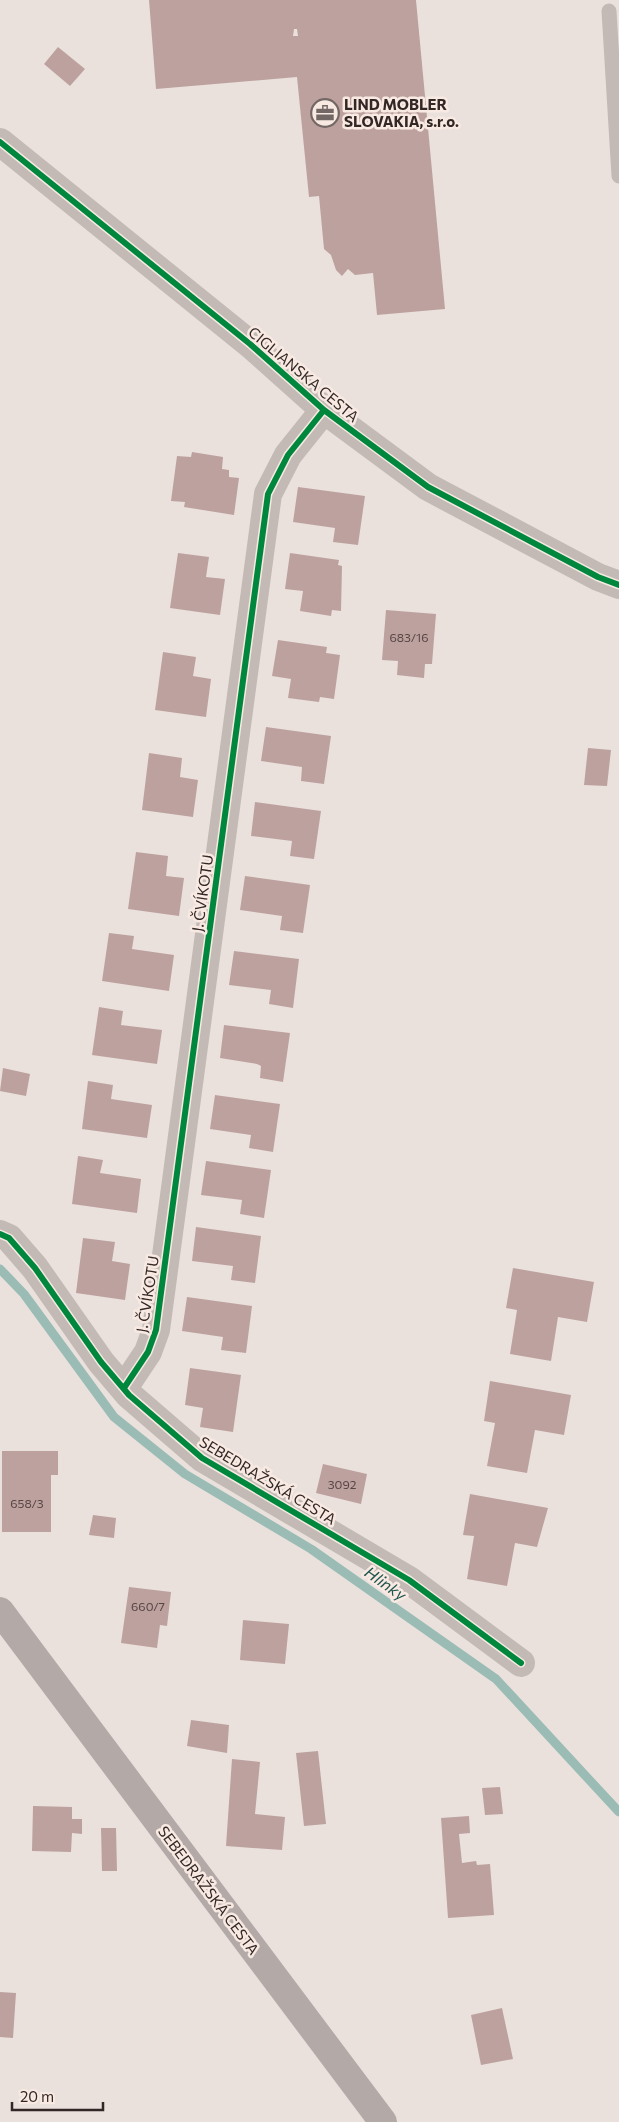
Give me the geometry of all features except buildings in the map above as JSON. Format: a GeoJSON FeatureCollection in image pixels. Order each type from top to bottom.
{"type":"FeatureCollection","features":[{"type":"Feature","properties":{"kind":"street","name":"CIGLIANSKA CESTA"},"geometry":{"type":"LineString","coordinates":[[0,142],[250,344],[324,410],[428,487],[619,586]]}},
{"type":"Feature","properties":{"kind":"street","name":"J. ČVÍKOTU"},"geometry":{"type":"LineString","coordinates":[[124,1388],[148,1352],[156,1330],[268,494],[288,454],[324,410]]}},
{"type":"Feature","properties":{"kind":"street","name":"SEBEDRAŽSKÁ CESTA"},"geometry":{"type":"LineString","coordinates":[[0,1234],[9,1238],[35,1268],[101,1362],[129,1395],[202,1458],[409,1580],[521,1663]]}},
{"type":"Feature","properties":{"kind":"street","name":"SEBEDRAŽSKÁ CESTA"},"geometry":{"type":"LineString","coordinates":[[0,1611],[383,2122]]}},
{"type":"Feature","properties":{"kind":"lane"},"geometry":{"type":"LineString","coordinates":[[609,12],[619,176]]}},
{"type":"Feature","properties":{"kind":"waterway","name":"Hlinky"},"geometry":{"type":"LineString","coordinates":[[0,1269],[24,1294],[114,1417],[185,1474],[311,1549],[496,1679],[619,1812]]}},
{"type":"Feature","properties":{"kind":"cycle path"},"geometry":{"type":"LineString","coordinates":[[0,142],[250,344],[324,410],[428,487],[598,577],[619,585]]}},
{"type":"Feature","properties":{"kind":"cycle path"},"geometry":{"type":"LineString","coordinates":[[124,1388],[148,1352],[156,1330],[268,494],[288,455],[324,410]]}},
{"type":"Feature","properties":{"kind":"cycle path"},"geometry":{"type":"LineString","coordinates":[[0,1234],[9,1238],[35,1268],[101,1362],[129,1395],[202,1458],[409,1580],[521,1663]]}},
{"type":"Feature","properties":{"kind":"place","name":"LIND MOBLER SLOVAKIA, s.r.o."},"geometry":{"type":"Point","coordinates":[325,113]}}]}
